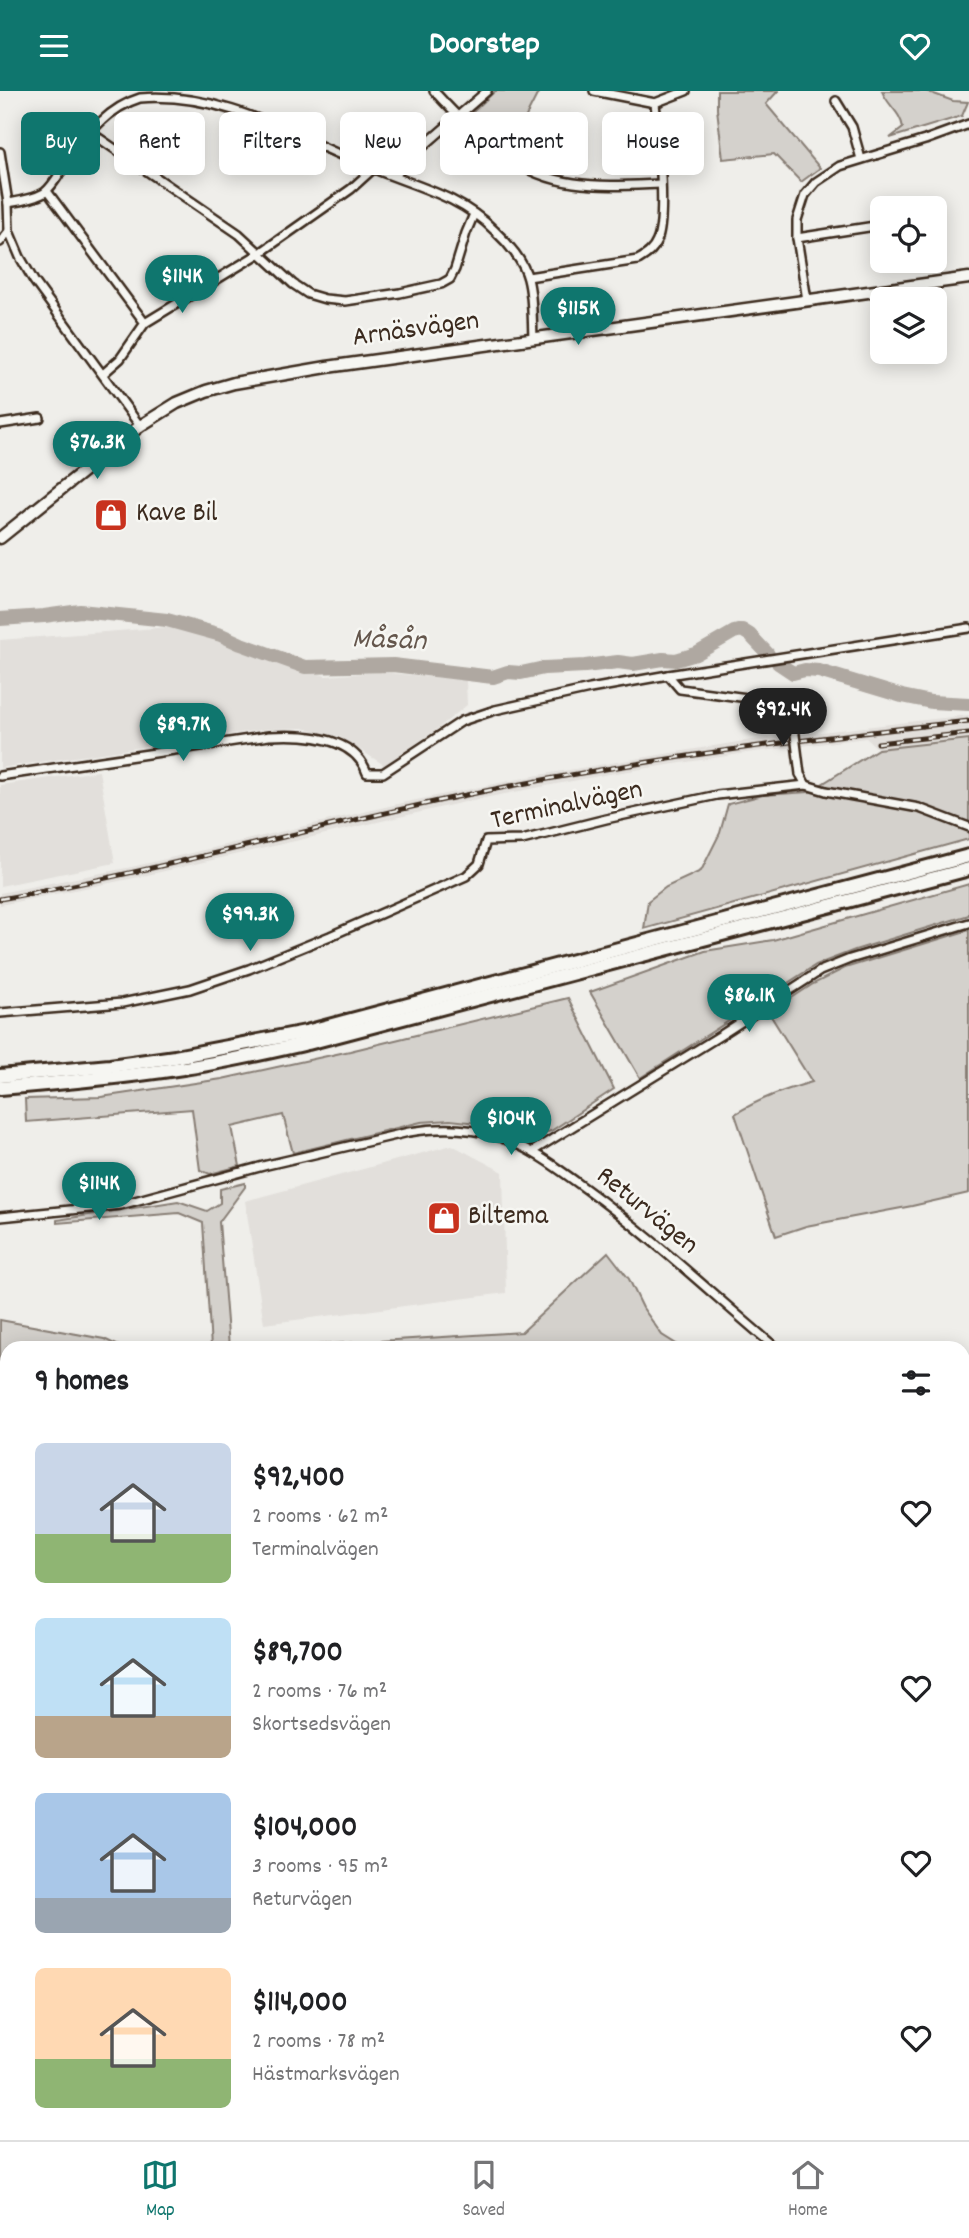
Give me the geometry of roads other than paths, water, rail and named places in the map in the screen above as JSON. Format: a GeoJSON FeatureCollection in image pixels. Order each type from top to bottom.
{"type":"FeatureCollection","features":[{"type":"Feature","properties":{"kind":"highway"},"geometry":{"type":"LineString","coordinates":[[0,1076],[175,1057],[306,1032],[969,856]]}},
{"type":"Feature","properties":{"kind":"highway"},"geometry":{"type":"LineString","coordinates":[[0,1088],[113,1078],[283,1049],[969,869]]}},
{"type":"Feature","properties":{"kind":"street"},"geometry":{"type":"LineString","coordinates":[[434,91],[453,112]]}},
{"type":"Feature","properties":{"kind":"street"},"geometry":{"type":"LineString","coordinates":[[462,112],[487,91]]}},
{"type":"Feature","properties":{"kind":"street"},"geometry":{"type":"LineString","coordinates":[[594,91],[654,103],[686,91]]}},
{"type":"Feature","properties":{"kind":"street"},"geometry":{"type":"LineString","coordinates":[[100,121],[126,103],[152,93],[196,94],[231,101],[265,114],[340,152]]}},
{"type":"Feature","properties":{"kind":"street"},"geometry":{"type":"LineString","coordinates":[[836,101],[852,127],[861,159]]}},
{"type":"Feature","properties":{"kind":"street"},"geometry":{"type":"LineString","coordinates":[[528,277],[616,264],[644,257],[656,244],[662,220],[654,103]]}},
{"type":"Feature","properties":{"kind":"street"},"geometry":{"type":"LineString","coordinates":[[807,300],[797,238],[799,209],[811,187],[832,170],[969,124]]}},
{"type":"Feature","properties":{"kind":"street"},"geometry":{"type":"LineString","coordinates":[[395,176],[411,157],[440,131]]}},
{"type":"Feature","properties":{"kind":"street"},"geometry":{"type":"LineString","coordinates":[[100,139],[239,234],[293,284],[308,294],[325,299],[345,301],[400,293],[441,284],[450,279],[474,214]]}},
{"type":"Feature","properties":{"kind":"street"},"geometry":{"type":"LineString","coordinates":[[0,152],[8,203],[9,231],[20,257],[34,281],[140,426]]}},
{"type":"Feature","properties":{"kind":"street"},"geometry":{"type":"LineString","coordinates":[[8,203],[32,198],[47,191],[59,175]]}},
{"type":"Feature","properties":{"kind":"street"},"geometry":{"type":"LineString","coordinates":[[103,374],[120,359],[145,323],[260,253],[351,189],[366,175]]}},
{"type":"Feature","properties":{"kind":"street"},"geometry":{"type":"LineString","coordinates":[[392,175],[451,198],[502,239],[528,277],[533,337]]}},
{"type":"Feature","properties":{"kind":"street"},"geometry":{"type":"LineString","coordinates":[[543,175],[575,183],[660,184]]}},
{"type":"Feature","properties":{"kind":"street"},"geometry":{"type":"LineString","coordinates":[[47,191],[145,323]]}},
{"type":"Feature","properties":{"kind":"street"},"geometry":{"type":"LineString","coordinates":[[797,238],[870,227]]}},
{"type":"Feature","properties":{"kind":"street"},"geometry":{"type":"LineString","coordinates":[[0,242],[9,231]]}},
{"type":"Feature","properties":{"kind":"street","name":"Arnäsvägen"},"geometry":{"type":"LineString","coordinates":[[0,538],[140,426],[177,403],[234,383],[533,337],[969,278]]}},
{"type":"Feature","properties":{"kind":"street"},"geometry":{"type":"LineString","coordinates":[[0,424],[40,418]]}},
{"type":"Feature","properties":{"kind":"street"},"geometry":{"type":"LineString","coordinates":[[0,776],[269,736],[294,735],[314,736],[330,741],[357,756],[367,773],[383,773],[463,721],[509,707],[668,675],[969,628]]}},
{"type":"Feature","properties":{"kind":"street"},"geometry":{"type":"LineString","coordinates":[[668,675],[680,689],[778,702],[788,707],[793,719],[800,774],[806,785],[919,808],[969,827]]}},
{"type":"Feature","properties":{"kind":"street","name":"Terminalvägen"},"geometry":{"type":"LineString","coordinates":[[0,1013],[122,1003],[190,989],[249,969],[466,876],[479,864],[486,841],[522,840],[717,796],[806,785]]}},
{"type":"Feature","properties":{"kind":"street"},"geometry":{"type":"LineString","coordinates":[[533,1151],[820,971],[850,959],[969,923]]}},
{"type":"Feature","properties":{"kind":"street","name":"Returvägen"},"geometry":{"type":"LineString","coordinates":[[0,1217],[120,1205],[267,1165],[409,1132],[457,1128],[481,1132],[533,1151],[621,1214],[768,1341]]}},
{"type":"Feature","properties":{"kind":"waterway","name":"Måsån"},"geometry":{"type":"LineString","coordinates":[[0,619],[80,611],[167,620],[221,635],[305,667],[393,665],[493,677],[508,672],[521,673],[544,668],[676,660],[696,654],[742,630],[768,654]]}},
{"type":"Feature","properties":{"kind":"waterway","name":"Måsån"},"geometry":{"type":"LineString","coordinates":[[778,663],[793,673],[819,671],[902,696],[931,702],[969,704]]}},
{"type":"Feature","properties":{"kind":"railway"},"geometry":{"type":"LineString","coordinates":[[0,899],[533,782],[719,751],[969,721]]}},
{"type":"Feature","properties":{"kind":"railway"},"geometry":{"type":"LineString","coordinates":[[878,743],[969,733]]}},
{"type":"Feature","properties":{"kind":"place","name":"Kave Bil"},"geometry":{"type":"Point","coordinates":[111,515]}},
{"type":"Feature","properties":{"kind":"place","name":"Biltema"},"geometry":{"type":"Point","coordinates":[444,1218]}}]}
